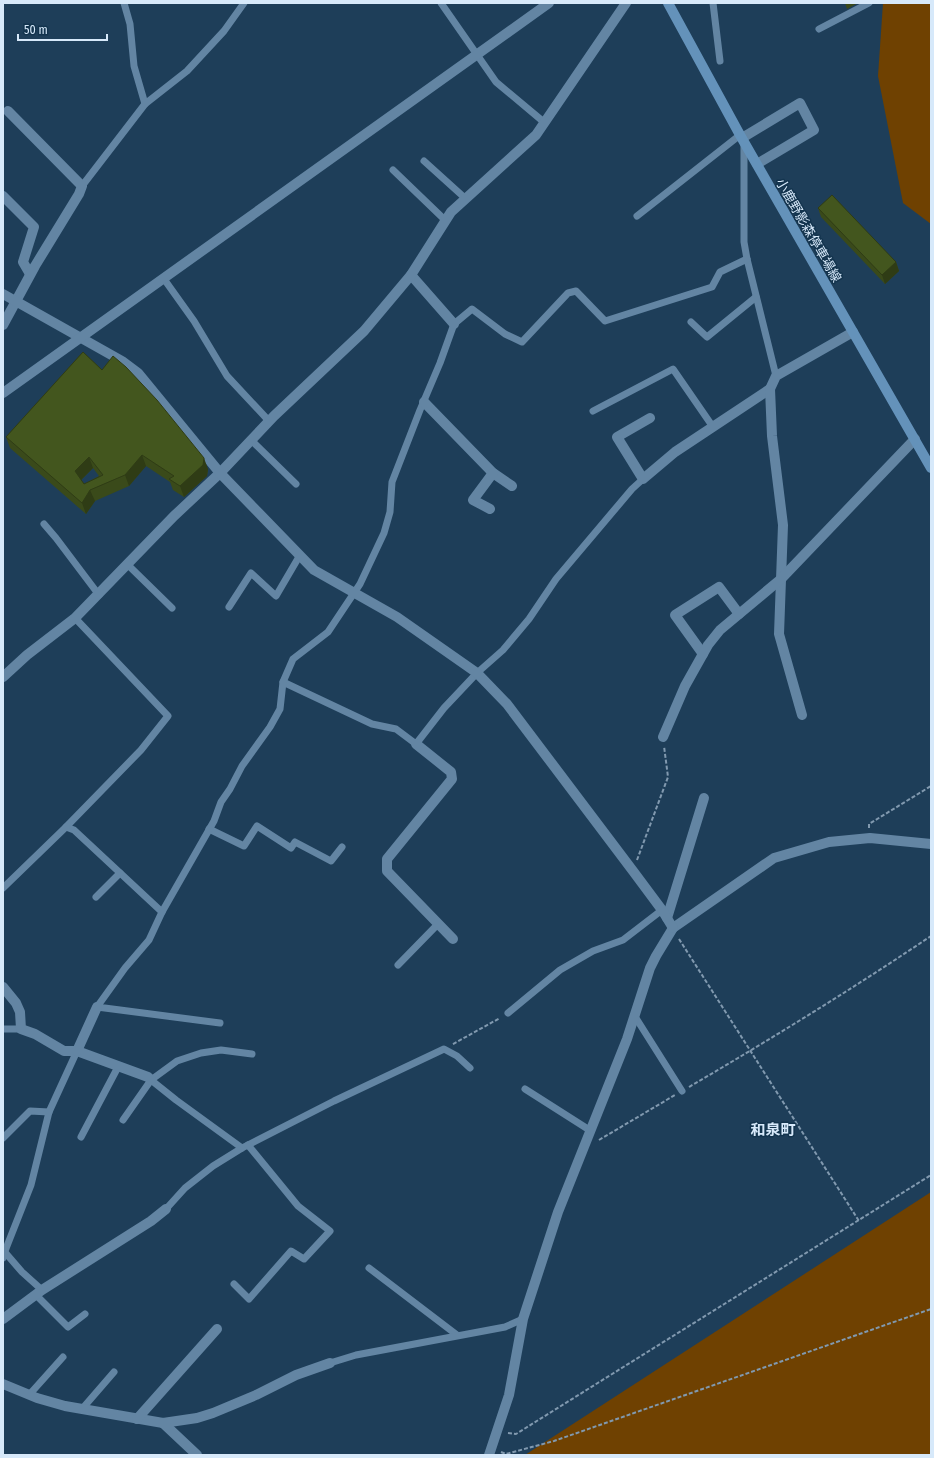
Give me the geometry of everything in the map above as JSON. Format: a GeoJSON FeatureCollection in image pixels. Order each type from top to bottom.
{"type":"FeatureCollection","features":[{"type":"Feature","properties":{"kind":"main road","name":"小鹿野影森停車場線"},"geometry":{"type":"LineString","coordinates":[[668,3],[742,138],[931,468]]}},
{"type":"Feature","properties":{"kind":"street"},"geometry":{"type":"LineString","coordinates":[[3,393],[549,3]]}},
{"type":"Feature","properties":{"kind":"street"},"geometry":{"type":"LineString","coordinates":[[3,677],[27,654],[75,618],[99,595],[174,516],[220,473],[270,421],[364,331],[411,275],[451,212],[536,135],[626,3]]}},
{"type":"Feature","properties":{"kind":"street"},"geometry":{"type":"LineString","coordinates":[[742,138],[800,103],[814,130],[757,164]]}},
{"type":"Feature","properties":{"kind":"street"},"geometry":{"type":"LineString","coordinates":[[3,325],[30,274],[79,194],[82,186],[8,111]]}},
{"type":"Feature","properties":{"kind":"street"},"geometry":{"type":"LineString","coordinates":[[3,196],[34,227],[23,262],[30,274]]}},
{"type":"Feature","properties":{"kind":"street"},"geometry":{"type":"LineString","coordinates":[[411,275],[454,324]]}},
{"type":"Feature","properties":{"kind":"street"},"geometry":{"type":"LineString","coordinates":[[3,294],[122,361],[138,373],[220,473],[314,570],[397,617],[477,673],[512,710],[633,871],[673,928]]}},
{"type":"Feature","properties":{"kind":"street"},"geometry":{"type":"LineString","coordinates":[[802,715],[779,634],[783,525],[772,436],[770,389],[776,376],[853,332]]}},
{"type":"Feature","properties":{"kind":"street"},"geometry":{"type":"LineString","coordinates":[[650,418],[617,436],[644,479],[675,452],[770,389]]}},
{"type":"Feature","properties":{"kind":"street"},"geometry":{"type":"LineString","coordinates":[[424,402],[493,473],[512,486]]}},
{"type":"Feature","properties":{"kind":"street"},"geometry":{"type":"LineString","coordinates":[[663,737],[685,686],[708,645],[720,630],[781,579],[915,439]]}},
{"type":"Feature","properties":{"kind":"street"},"geometry":{"type":"LineString","coordinates":[[490,509],[473,500],[493,473]]}},
{"type":"Feature","properties":{"kind":"street"},"geometry":{"type":"LineString","coordinates":[[703,654],[675,615],[719,587],[739,614]]}},
{"type":"Feature","properties":{"kind":"street"},"geometry":{"type":"LineString","coordinates":[[416,744],[450,772],[452,779],[387,860],[387,871],[453,939]]}},
{"type":"Feature","properties":{"kind":"street"},"geometry":{"type":"LineString","coordinates":[[664,914],[704,798]]}},
{"type":"Feature","properties":{"kind":"street"},"geometry":{"type":"LineString","coordinates":[[489,1452],[509,1395],[523,1319],[558,1212],[627,1039],[653,962],[673,928],[774,858],[829,842],[870,838],[931,844]]}},
{"type":"Feature","properties":{"kind":"street"},"geometry":{"type":"LineString","coordinates":[[3,987],[16,1003],[20,1012],[21,1029],[35,1034],[64,1051],[77,1051],[148,1077],[151,1080]]}},
{"type":"Feature","properties":{"kind":"street"},"geometry":{"type":"LineString","coordinates":[[77,1051],[97,1007]]}},
{"type":"Feature","properties":{"kind":"street"},"geometry":{"type":"LineString","coordinates":[[3,1318],[166,1209]]}},
{"type":"Feature","properties":{"kind":"street"},"geometry":{"type":"LineString","coordinates":[[137,1418],[217,1329]]}},
{"type":"Feature","properties":{"kind":"street"},"geometry":{"type":"LineString","coordinates":[[3,1384],[29,1395],[65,1406],[163,1423],[196,1418],[213,1413],[256,1395],[296,1375],[330,1363]]}},
{"type":"Feature","properties":{"kind":"street"},"geometry":{"type":"LineString","coordinates":[[163,1423],[197,1455]]}},
{"type":"Feature","properties":{"kind":"lane"},"geometry":{"type":"LineString","coordinates":[[124,3],[130,24],[134,66],[145,104]]}},
{"type":"Feature","properties":{"kind":"lane"},"geometry":{"type":"LineString","coordinates":[[82,186],[145,104],[187,71],[224,32],[244,3]]}},
{"type":"Feature","properties":{"kind":"lane"},"geometry":{"type":"LineString","coordinates":[[441,3],[496,82],[544,123]]}},
{"type":"Feature","properties":{"kind":"lane"},"geometry":{"type":"LineString","coordinates":[[713,3],[720,61]]}},
{"type":"Feature","properties":{"kind":"lane"},"geometry":{"type":"LineString","coordinates":[[820,29],[870,3]]}},
{"type":"Feature","properties":{"kind":"lane"},"geometry":{"type":"LineString","coordinates":[[637,216],[742,138]]}},
{"type":"Feature","properties":{"kind":"lane"},"geometry":{"type":"LineString","coordinates":[[742,138],[744,242],[776,376]]}},
{"type":"Feature","properties":{"kind":"lane"},"geometry":{"type":"LineString","coordinates":[[424,161],[466,199]]}},
{"type":"Feature","properties":{"kind":"lane"},"geometry":{"type":"LineString","coordinates":[[392,170],[446,221]]}},
{"type":"Feature","properties":{"kind":"lane"},"geometry":{"type":"LineString","coordinates":[[220,1023],[97,1007],[125,968],[149,940],[162,912],[209,829],[221,802],[230,789],[242,766],[270,727],[280,709],[283,682],[293,659],[328,632],[363,577],[384,533],[390,512],[392,482],[440,363],[454,324],[472,309],[505,334],[522,342],[568,293],[576,291],[605,321],[712,287],[720,272],[747,259]]}},
{"type":"Feature","properties":{"kind":"lane"},"geometry":{"type":"LineString","coordinates":[[164,279],[194,321],[227,376],[270,421]]}},
{"type":"Feature","properties":{"kind":"lane"},"geometry":{"type":"LineString","coordinates":[[691,322],[706,337],[756,297]]}},
{"type":"Feature","properties":{"kind":"lane"},"geometry":{"type":"LineString","coordinates":[[593,411],[673,369],[713,427]]}},
{"type":"Feature","properties":{"kind":"lane"},"geometry":{"type":"LineString","coordinates":[[252,441],[296,484]]}},
{"type":"Feature","properties":{"kind":"lane"},"geometry":{"type":"LineString","coordinates":[[283,682],[372,724],[396,728],[416,744],[444,708],[477,673],[507,645],[529,619],[556,579],[632,489],[644,479]]}},
{"type":"Feature","properties":{"kind":"lane"},"geometry":{"type":"LineString","coordinates":[[44,524],[99,595]]}},
{"type":"Feature","properties":{"kind":"lane"},"geometry":{"type":"LineString","coordinates":[[229,607],[251,573],[276,596],[300,555]]}},
{"type":"Feature","properties":{"kind":"lane"},"geometry":{"type":"LineString","coordinates":[[128,565],[172,608]]}},
{"type":"Feature","properties":{"kind":"lane"},"geometry":{"type":"LineString","coordinates":[[3,888],[66,827],[141,750],[168,716],[75,618]]}},
{"type":"Feature","properties":{"kind":"lane"},"geometry":{"type":"LineString","coordinates":[[209,829],[244,846],[257,826],[291,848],[295,842],[331,861],[342,847]]}},
{"type":"Feature","properties":{"kind":"lane"},"geometry":{"type":"LineString","coordinates":[[66,827],[74,830],[162,912]]}},
{"type":"Feature","properties":{"kind":"lane"},"geometry":{"type":"LineString","coordinates":[[96,897],[120,873]]}},
{"type":"Feature","properties":{"kind":"lane"},"geometry":{"type":"LineString","coordinates":[[508,1013],[560,970],[593,951],[623,940],[664,914]]}},
{"type":"Feature","properties":{"kind":"lane"},"geometry":{"type":"LineString","coordinates":[[398,965],[438,924]]}},
{"type":"Feature","properties":{"kind":"lane"},"geometry":{"type":"LineString","coordinates":[[634,1015],[682,1091]]}},
{"type":"Feature","properties":{"kind":"lane"},"geometry":{"type":"LineString","coordinates":[[3,1029],[21,1029]]}},
{"type":"Feature","properties":{"kind":"lane"},"geometry":{"type":"LineString","coordinates":[[166,1209],[184,1188],[213,1166],[245,1147],[334,1101],[444,1049],[457,1056],[470,1068]]}},
{"type":"Feature","properties":{"kind":"lane"},"geometry":{"type":"LineString","coordinates":[[123,1120],[151,1080],[177,1061],[221,1050],[252,1054]]}},
{"type":"Feature","properties":{"kind":"lane"},"geometry":{"type":"LineString","coordinates":[[77,1051],[49,1112],[31,1185],[4,1253],[68,1327],[85,1314]]}},
{"type":"Feature","properties":{"kind":"lane"},"geometry":{"type":"LineString","coordinates":[[81,1137],[118,1067]]}},
{"type":"Feature","properties":{"kind":"lane"},"geometry":{"type":"LineString","coordinates":[[151,1080],[176,1100],[245,1147],[298,1206],[330,1231],[304,1259],[291,1251],[249,1300],[234,1284]]}},
{"type":"Feature","properties":{"kind":"lane"},"geometry":{"type":"LineString","coordinates":[[525,1089],[591,1131]]}},
{"type":"Feature","properties":{"kind":"lane"},"geometry":{"type":"LineString","coordinates":[[3,1138],[30,1111],[49,1112]]}},
{"type":"Feature","properties":{"kind":"lane"},"geometry":{"type":"LineString","coordinates":[[369,1268],[457,1335]]}},
{"type":"Feature","properties":{"kind":"lane"},"geometry":{"type":"LineString","coordinates":[[330,1363],[356,1355],[505,1327],[523,1319]]}},
{"type":"Feature","properties":{"kind":"lane"},"geometry":{"type":"LineString","coordinates":[[29,1395],[63,1357]]}},
{"type":"Feature","properties":{"kind":"lane"},"geometry":{"type":"LineString","coordinates":[[82,1409],[114,1372]]}},
{"type":"Feature","properties":{"kind":"path"},"geometry":{"type":"LineString","coordinates":[[633,871],[668,777],[663,737]]}},
{"type":"Feature","properties":{"kind":"path"},"geometry":{"type":"LineString","coordinates":[[870,838],[869,824],[931,786]]}},
{"type":"Feature","properties":{"kind":"path"},"geometry":{"type":"LineString","coordinates":[[673,928],[859,1221]]}},
{"type":"Feature","properties":{"kind":"path"},"geometry":{"type":"LineString","coordinates":[[583,1150],[750,1051],[878,972],[931,936]]}},
{"type":"Feature","properties":{"kind":"path"},"geometry":{"type":"LineString","coordinates":[[444,1049],[508,1013]]}},
{"type":"Feature","properties":{"kind":"path"},"geometry":{"type":"LineString","coordinates":[[496,1431],[516,1434],[931,1175]]}},
{"type":"Feature","properties":{"kind":"path"},"geometry":{"type":"LineString","coordinates":[[489,1452],[506,1454],[554,1441],[931,1309]]}},
{"type":"Feature","properties":{"kind":"shaded area"},"geometry":{"type":"Polygon","coordinates":[[[883,3],[931,3],[931,224],[903,203],[878,76],[883,3]]]}},
{"type":"Feature","properties":{"kind":"shaded area"},"geometry":{"type":"Polygon","coordinates":[[[931,1192],[931,1455],[525,1455],[931,1192]]]}},
{"type":"Feature","properties":{"kind":"building"},"geometry":{"type":"Polygon","coordinates":[[[832,195],[896,262],[882,275],[818,208],[832,195]]]}},
{"type":"Feature","properties":{"kind":"building"},"geometry":{"type":"Polygon","coordinates":[[[83,352],[102,370],[113,356],[126,367],[157,400],[204,458],[203,465],[180,486],[169,479],[174,476],[142,455],[125,475],[90,490],[82,503],[6,437],[83,352]],[[89,457],[75,471],[84,484],[103,475],[89,457]]]}},
{"type":"Feature","properties":{"kind":"district","name":"和泉町"},"geometry":{"type":"Point","coordinates":[773,1130]}}]}
